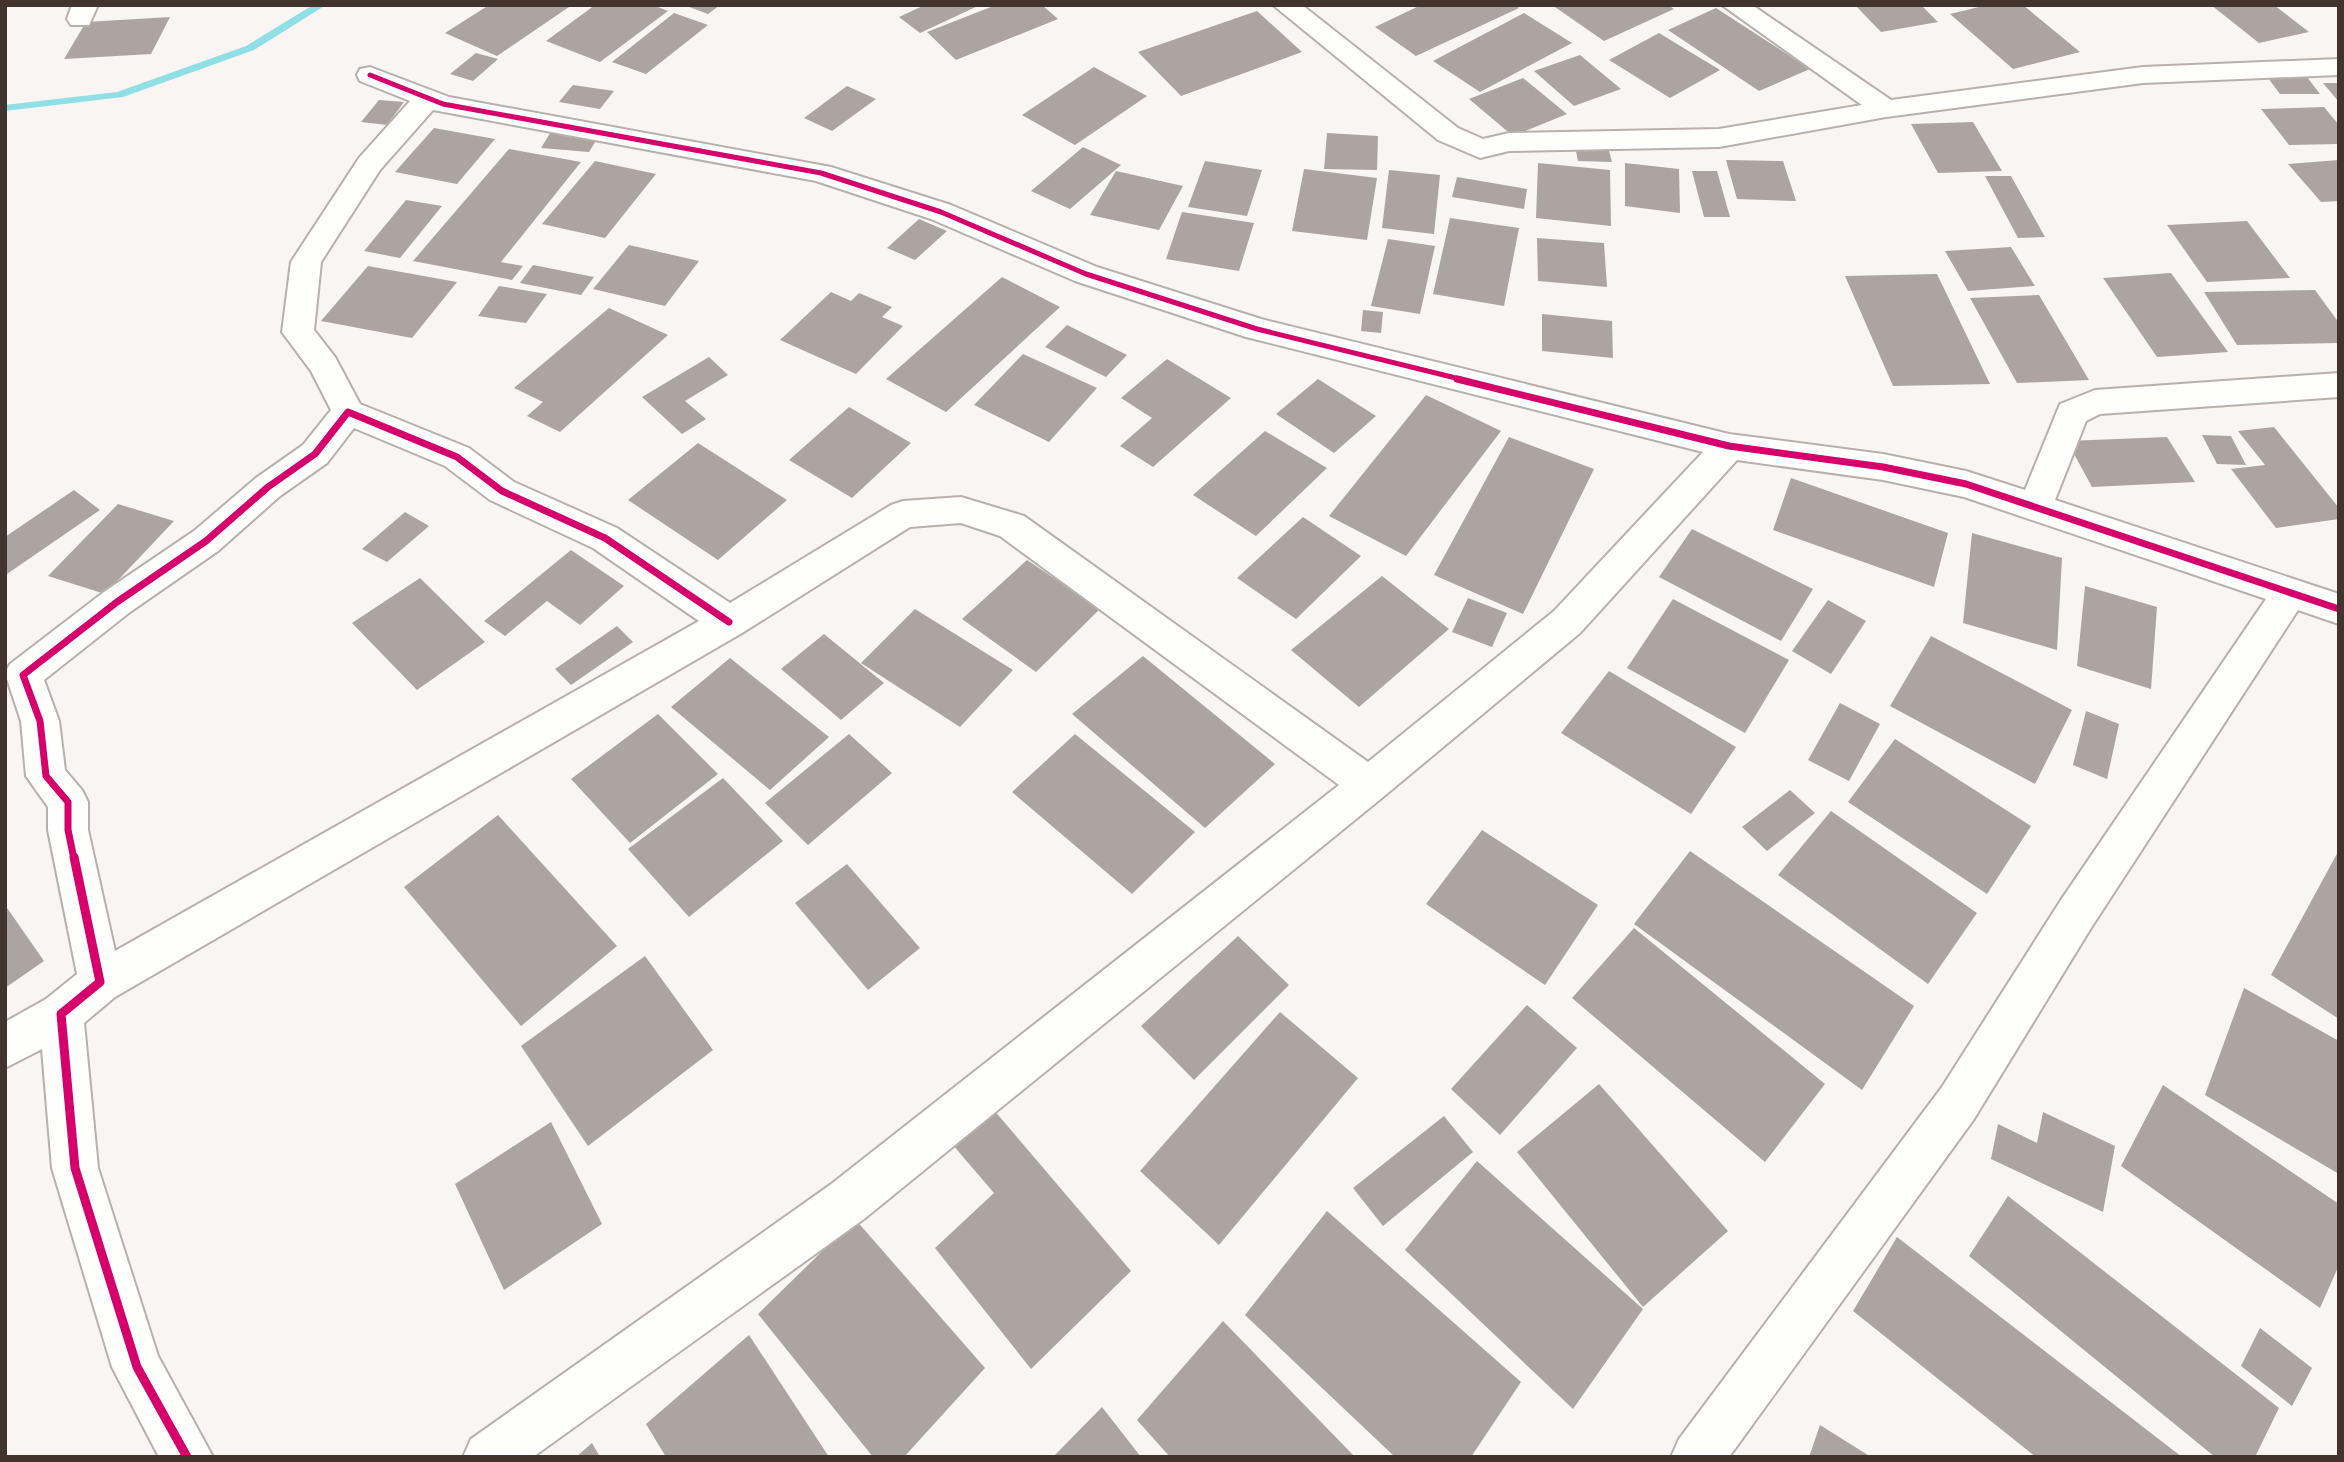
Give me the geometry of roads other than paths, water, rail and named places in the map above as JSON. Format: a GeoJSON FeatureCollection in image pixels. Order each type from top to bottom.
{"type":"FeatureCollection","features":[{"type":"Feature","properties":{"kind":"street"},"geometry":{"type":"LineString","coordinates":[[1286,5],[1448,134],[1480,149],[1509,142],[1719,138],[1886,108],[2143,75],[2339,67]]}},
{"type":"Feature","properties":{"kind":"street"},"geometry":{"type":"LineString","coordinates":[[1735,5],[1886,108]]}},
{"type":"Feature","properties":{"kind":"street"},"geometry":{"type":"LineString","coordinates":[[370,75],[443,104],[821,173],[941,212],[1086,274],[1257,329],[1729,446],[1883,467],[1966,484],[2339,609]]}},
{"type":"Feature","properties":{"kind":"street"},"geometry":{"type":"LineString","coordinates":[[428,98],[369,164],[306,262],[298,332],[324,365],[348,412],[457,457],[502,491],[606,538],[729,622]]}},
{"type":"Feature","properties":{"kind":"street"},"geometry":{"type":"LineString","coordinates":[[2036,506],[2072,413],[2095,402],[2339,385]]}},
{"type":"Feature","properties":{"kind":"street"},"geometry":{"type":"LineString","coordinates":[[100,982],[68,830],[68,802],[46,776],[40,722],[23,675],[117,602],[206,541],[268,486],[315,454],[348,412]]}},
{"type":"Feature","properties":{"kind":"street"},"geometry":{"type":"LineString","coordinates":[[489,1457],[847,1202],[1369,785],[1567,622],[1729,446]]}},
{"type":"Feature","properties":{"kind":"street"},"geometry":{"type":"LineString","coordinates":[[5,1046],[61,1014],[100,982],[729,622],[903,514],[961,510],[1013,526],[1369,785]]}},
{"type":"Feature","properties":{"kind":"street"},"geometry":{"type":"LineString","coordinates":[[1697,1457],[1958,1103],[2076,914],[2290,592]]}},
{"type":"Feature","properties":{"kind":"street"},"geometry":{"type":"LineString","coordinates":[[61,1014],[75,1168],[137,1367],[187,1457]]}},
{"type":"Feature","properties":{"kind":"waterway"},"geometry":{"type":"LineString","coordinates":[[5,108],[119,95],[250,48],[321,5]]}}]}
